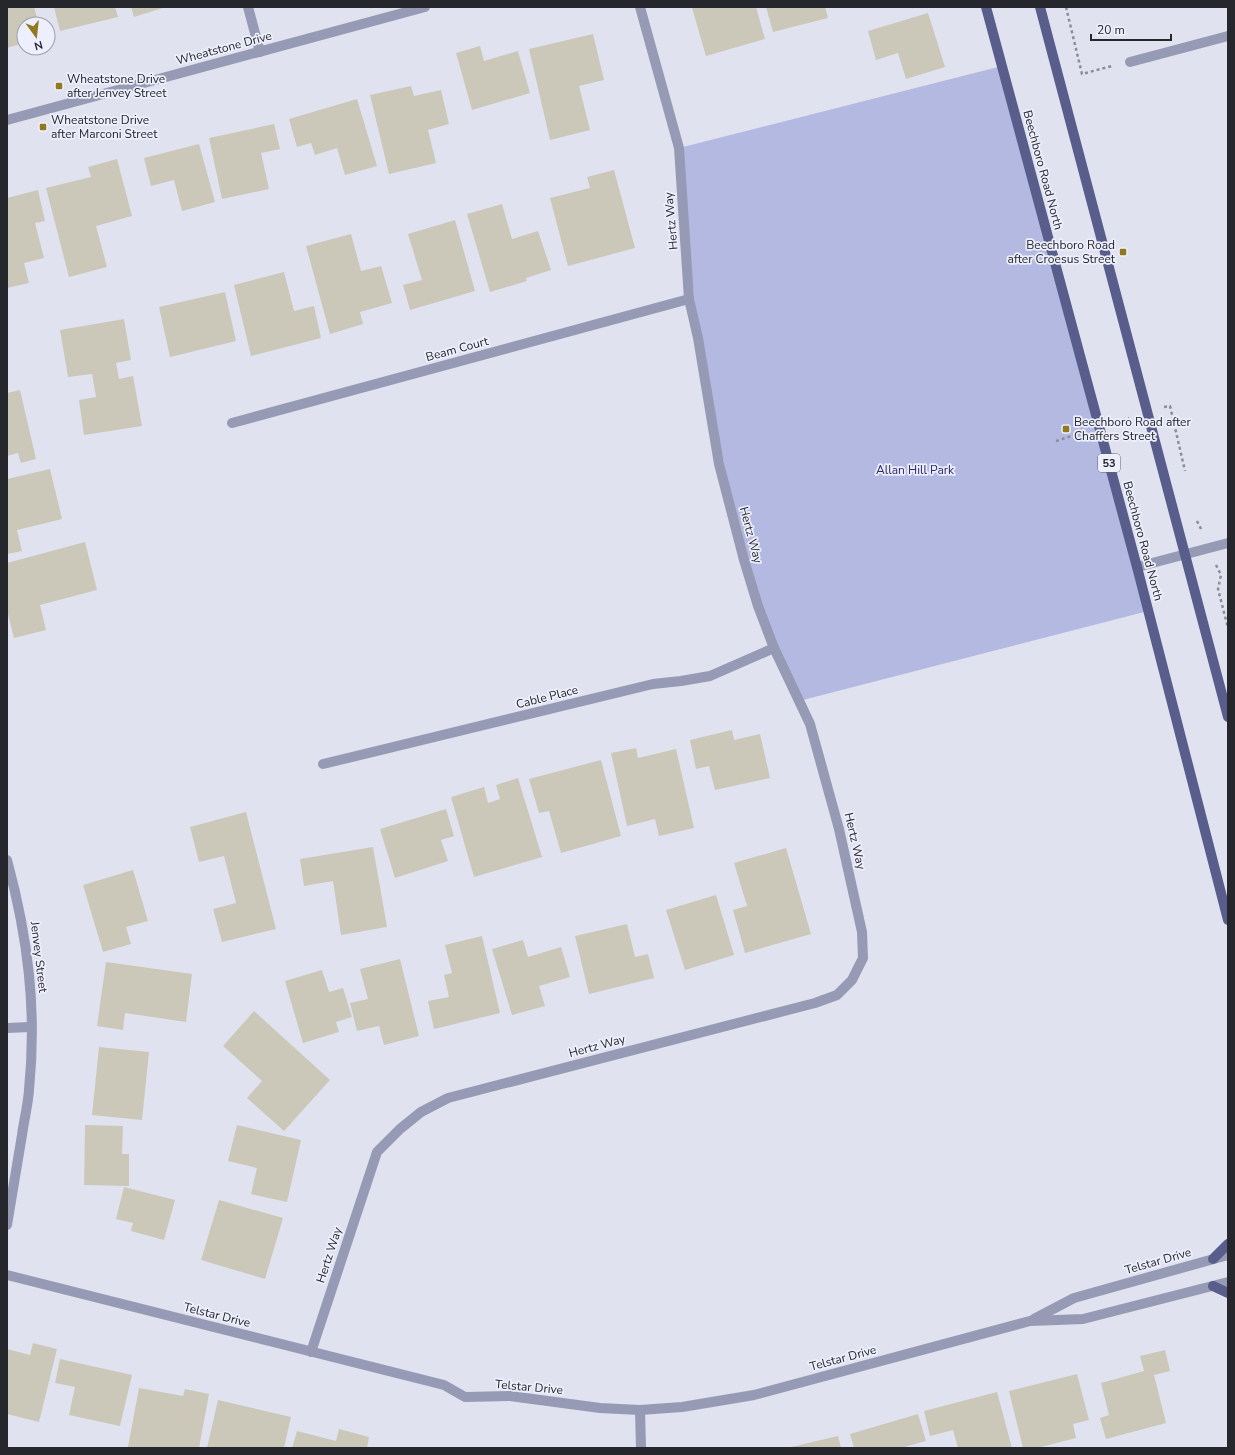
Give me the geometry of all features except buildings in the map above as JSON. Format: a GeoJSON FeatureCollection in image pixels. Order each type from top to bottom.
{"type":"FeatureCollection","features":[{"type":"Feature","properties":{"kind":"main road","name":"Beechboro Road North"},"geometry":{"type":"LineString","coordinates":[[986,7],[1137,567],[1228,920]]}},
{"type":"Feature","properties":{"kind":"main road"},"geometry":{"type":"LineString","coordinates":[[1040,7],[1228,717]]}},
{"type":"Feature","properties":{"kind":"main road"},"geometry":{"type":"LineString","coordinates":[[1213,1259],[1228,1244]]}},
{"type":"Feature","properties":{"kind":"main road"},"geometry":{"type":"LineString","coordinates":[[1213,1286],[1228,1294]]}},
{"type":"Feature","properties":{"kind":"street"},"geometry":{"type":"LineString","coordinates":[[248,7],[260,52]]}},
{"type":"Feature","properties":{"kind":"street","name":"Wheatstone Drive"},"geometry":{"type":"LineString","coordinates":[[7,120],[425,7]]}},
{"type":"Feature","properties":{"kind":"street","name":"Hertz Way"},"geometry":{"type":"LineString","coordinates":[[311,1352],[377,1152],[400,1129],[421,1112],[448,1098],[815,1003],[837,995],[852,980],[863,958],[862,932],[839,829],[810,724],[774,648],[758,606],[744,560],[719,464],[698,338],[688,299],[679,148],[640,7]]}},
{"type":"Feature","properties":{"kind":"street"},"geometry":{"type":"LineString","coordinates":[[1130,62],[1228,36]]}},
{"type":"Feature","properties":{"kind":"street","name":"Beam Court"},"geometry":{"type":"LineString","coordinates":[[232,423],[688,299]]}},
{"type":"Feature","properties":{"kind":"street"},"geometry":{"type":"LineString","coordinates":[[1137,567],[1228,543]]}},
{"type":"Feature","properties":{"kind":"street","name":"Cable Place"},"geometry":{"type":"LineString","coordinates":[[323,764],[653,684],[710,676],[774,648]]}},
{"type":"Feature","properties":{"kind":"street","name":"Jenvey Street"},"geometry":{"type":"LineString","coordinates":[[7,860],[25,939],[31,986],[29,1090],[7,1225]]}},
{"type":"Feature","properties":{"kind":"street"},"geometry":{"type":"LineString","coordinates":[[7,1028],[31,1027]]}},
{"type":"Feature","properties":{"kind":"street","name":"Telstar Drive"},"geometry":{"type":"LineString","coordinates":[[7,1275],[444,1385],[465,1397],[510,1396],[600,1408],[640,1410],[682,1407],[754,1395],[1030,1321],[1074,1298],[1228,1255]]}},
{"type":"Feature","properties":{"kind":"street","name":"Telstar Drive"},"geometry":{"type":"LineString","coordinates":[[1030,1321],[1083,1319],[1228,1282]]}},
{"type":"Feature","properties":{"kind":"street"},"geometry":{"type":"LineString","coordinates":[[640,1410],[641,1448]]}},
{"type":"Feature","properties":{"kind":"path"},"geometry":{"type":"LineString","coordinates":[[1066,7],[1082,74],[1130,62]]}},
{"type":"Feature","properties":{"kind":"path"},"geometry":{"type":"LineString","coordinates":[[1170,406],[1186,475]]}},
{"type":"Feature","properties":{"kind":"path"},"geometry":{"type":"LineString","coordinates":[[1197,520],[1221,575],[1218,589],[1228,628]]}},
{"type":"Feature","properties":{"kind":"green space","name":"Allan Hill Park"},"geometry":{"type":"Polygon","coordinates":[[[1002,66],[1148,611],[799,701],[744,560],[698,338],[679,148],[1002,66]]]}},
{"type":"Feature","properties":{"kind":"place","name":"Wheatstone Drive after Jenvey Street"},"geometry":{"type":"Point","coordinates":[59,86]}},
{"type":"Feature","properties":{"kind":"place","name":"Wheatstone Drive after Marconi Street"},"geometry":{"type":"Point","coordinates":[43,127]}},
{"type":"Feature","properties":{"kind":"place","name":"Beechboro Road after Croesus Street"},"geometry":{"type":"Point","coordinates":[1123,252]}},
{"type":"Feature","properties":{"kind":"place","name":"Beechboro Road after Chaffers Street"},"geometry":{"type":"Point","coordinates":[1066,429]}}]}
